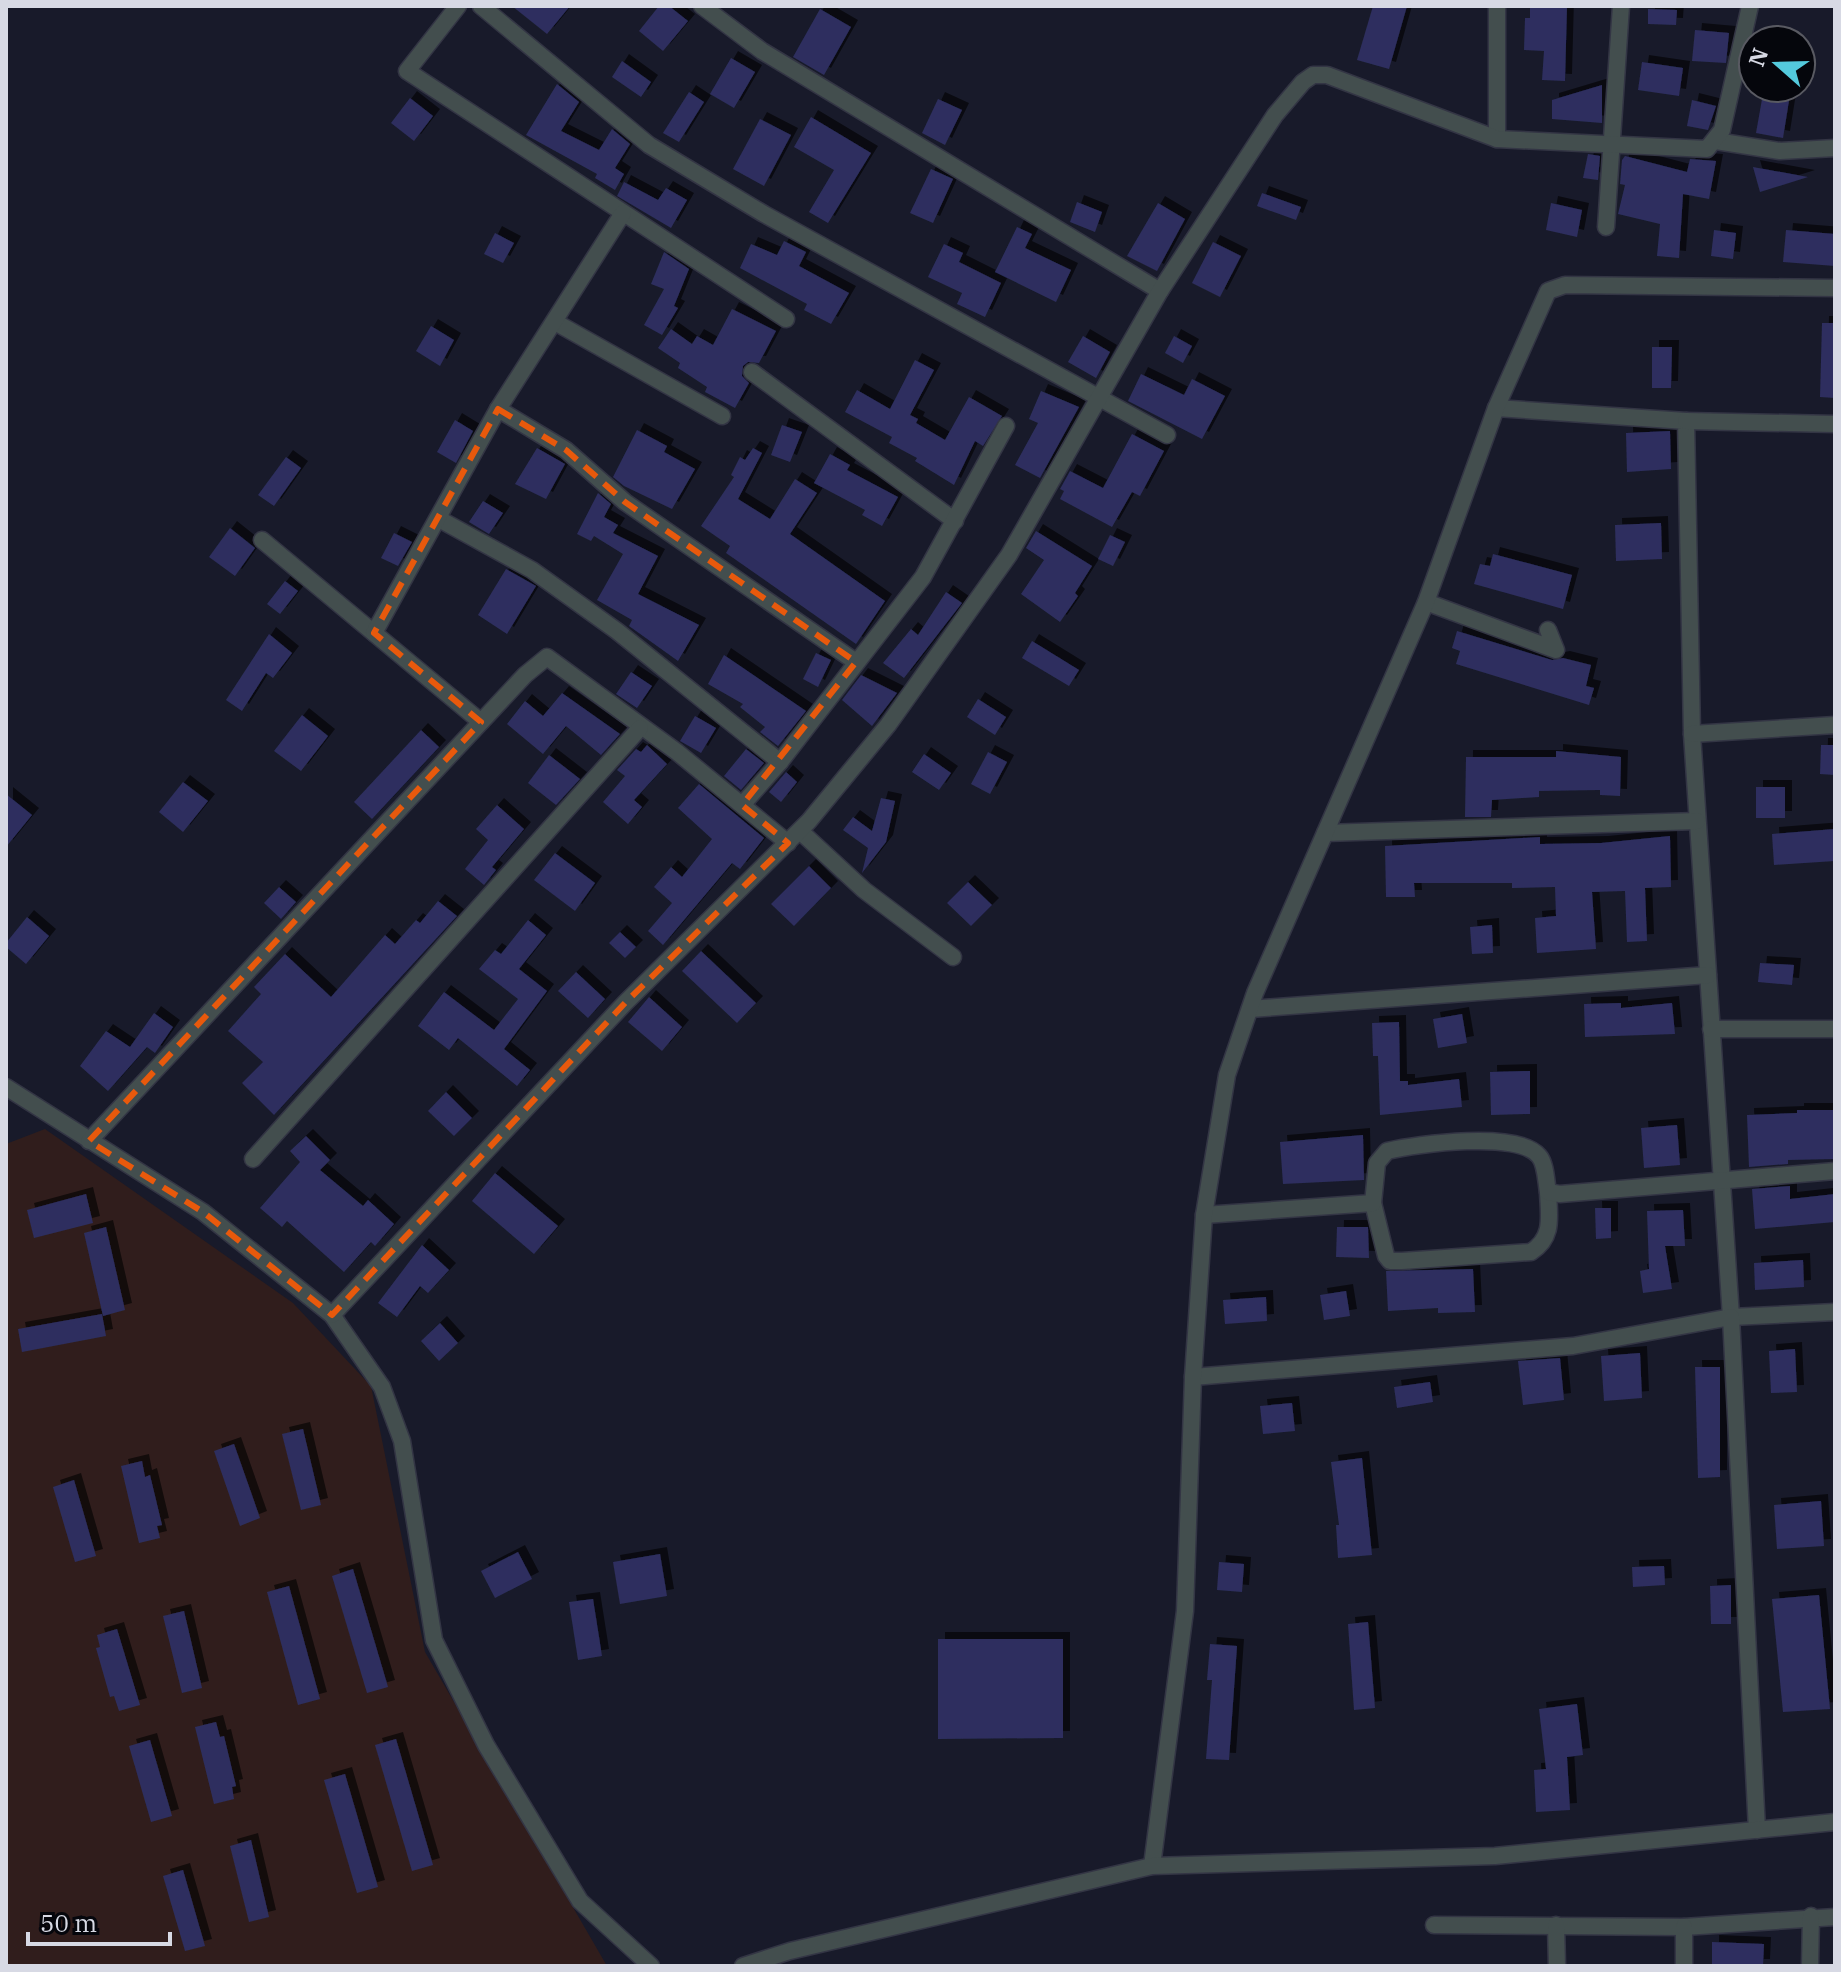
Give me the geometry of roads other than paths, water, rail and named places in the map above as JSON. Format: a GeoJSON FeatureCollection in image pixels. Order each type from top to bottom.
{"type":"FeatureCollection","features":[{"type":"Feature","properties":{"kind":"street"},"geometry":{"type":"LineString","coordinates":[[458,6],[407,71],[786,319]]}},
{"type":"Feature","properties":{"kind":"street"},"geometry":{"type":"LineString","coordinates":[[481,6],[649,145],[764,214],[1167,435]]}},
{"type":"Feature","properties":{"kind":"street"},"geometry":{"type":"LineString","coordinates":[[702,6],[762,51],[1160,291]]}},
{"type":"Feature","properties":{"kind":"street"},"geometry":{"type":"LineString","coordinates":[[1497,6],[1497,139]]}},
{"type":"Feature","properties":{"kind":"street"},"geometry":{"type":"LineString","coordinates":[[1606,227],[1621,6]]}},
{"type":"Feature","properties":{"kind":"street"},"geometry":{"type":"LineString","coordinates":[[332,1315],[625,1003],[794,837],[888,725],[1009,555],[1160,291],[1275,115],[1313,75],[1327,75],[1497,139],[1707,149],[1716,141],[1750,6]]}},
{"type":"Feature","properties":{"kind":"street"},"geometry":{"type":"LineString","coordinates":[[1716,141],[1780,151],[1835,148]]}},
{"type":"Feature","properties":{"kind":"street"},"geometry":{"type":"LineString","coordinates":[[374,633],[498,409],[623,213]]}},
{"type":"Feature","properties":{"kind":"street"},"geometry":{"type":"LineString","coordinates":[[1152,1866],[1185,1611],[1193,1377],[1204,1215],[1227,1075],[1250,1009],[1426,602],[1496,408],[1548,291],[1565,285],[1835,288]]}},
{"type":"Feature","properties":{"kind":"street"},"geometry":{"type":"LineString","coordinates":[[555,322],[722,416]]}},
{"type":"Feature","properties":{"kind":"street"},"geometry":{"type":"LineString","coordinates":[[752,372],[955,521]]}},
{"type":"Feature","properties":{"kind":"street"},"geometry":{"type":"LineString","coordinates":[[1496,408],[1686,421],[1835,424]]}},
{"type":"Feature","properties":{"kind":"street"},"geometry":{"type":"LineString","coordinates":[[498,409],[566,450],[625,502],[856,662]]}},
{"type":"Feature","properties":{"kind":"street"},"geometry":{"type":"LineString","coordinates":[[1686,421],[1692,734],[1731,1317],[1757,1830]]}},
{"type":"Feature","properties":{"kind":"street"},"geometry":{"type":"LineString","coordinates":[[742,805],[780,762],[923,577],[1006,426]]}},
{"type":"Feature","properties":{"kind":"street"},"geometry":{"type":"LineString","coordinates":[[439,519],[545,579],[617,631],[780,762]]}},
{"type":"Feature","properties":{"kind":"street"},"geometry":{"type":"LineString","coordinates":[[262,540],[481,722]]}},
{"type":"Feature","properties":{"kind":"street"},"geometry":{"type":"LineString","coordinates":[[1426,602],[1556,650],[1548,630]]}},
{"type":"Feature","properties":{"kind":"street"},"geometry":{"type":"LineString","coordinates":[[89,1141],[525,675],[547,657],[640,728],[677,752],[742,805],[794,837],[953,957]]}},
{"type":"Feature","properties":{"kind":"street"},"geometry":{"type":"LineString","coordinates":[[1692,734],[1835,725]]}},
{"type":"Feature","properties":{"kind":"street"},"geometry":{"type":"LineString","coordinates":[[253,1159],[640,728]]}},
{"type":"Feature","properties":{"kind":"street"},"geometry":{"type":"LineString","coordinates":[[1325,833],[1697,821]]}},
{"type":"Feature","properties":{"kind":"street"},"geometry":{"type":"LineString","coordinates":[[1250,1009],[1708,975]]}},
{"type":"Feature","properties":{"kind":"street"},"geometry":{"type":"LineString","coordinates":[[1711,1029],[1835,1029]]}},
{"type":"Feature","properties":{"kind":"street"},"geometry":{"type":"LineString","coordinates":[[6,1087],[203,1212],[332,1315],[382,1387],[402,1441],[434,1640],[486,1745],[580,1901],[651,1966]]}},
{"type":"Feature","properties":{"kind":"street"},"geometry":{"type":"LineString","coordinates":[[1491,1141],[1527,1145],[1542,1158],[1548,1192],[1549,1231],[1543,1245],[1531,1252],[1390,1261],[1386,1256],[1373,1203],[1377,1163],[1387,1151],[1491,1141]]}},
{"type":"Feature","properties":{"kind":"street"},"geometry":{"type":"LineString","coordinates":[[1548,1192],[1835,1171]]}},
{"type":"Feature","properties":{"kind":"street"},"geometry":{"type":"LineString","coordinates":[[1204,1215],[1373,1203]]}},
{"type":"Feature","properties":{"kind":"street"},"geometry":{"type":"LineString","coordinates":[[1193,1377],[1573,1346],[1731,1317],[1835,1312]]}},
{"type":"Feature","properties":{"kind":"street"},"geometry":{"type":"LineString","coordinates":[[743,1966],[790,1951],[1152,1866],[1495,1856],[1835,1822]]}},
{"type":"Feature","properties":{"kind":"street"},"geometry":{"type":"LineString","coordinates":[[1434,1925],[1684,1927],[1811,1916],[1835,1917]]}},
{"type":"Feature","properties":{"kind":"street"},"geometry":{"type":"LineString","coordinates":[[1810,1966],[1811,1916]]}},
{"type":"Feature","properties":{"kind":"street"},"geometry":{"type":"LineString","coordinates":[[1556,1925],[1557,1966]]}},
{"type":"Feature","properties":{"kind":"street"},"geometry":{"type":"LineString","coordinates":[[1684,1927],[1684,1966]]}}]}
